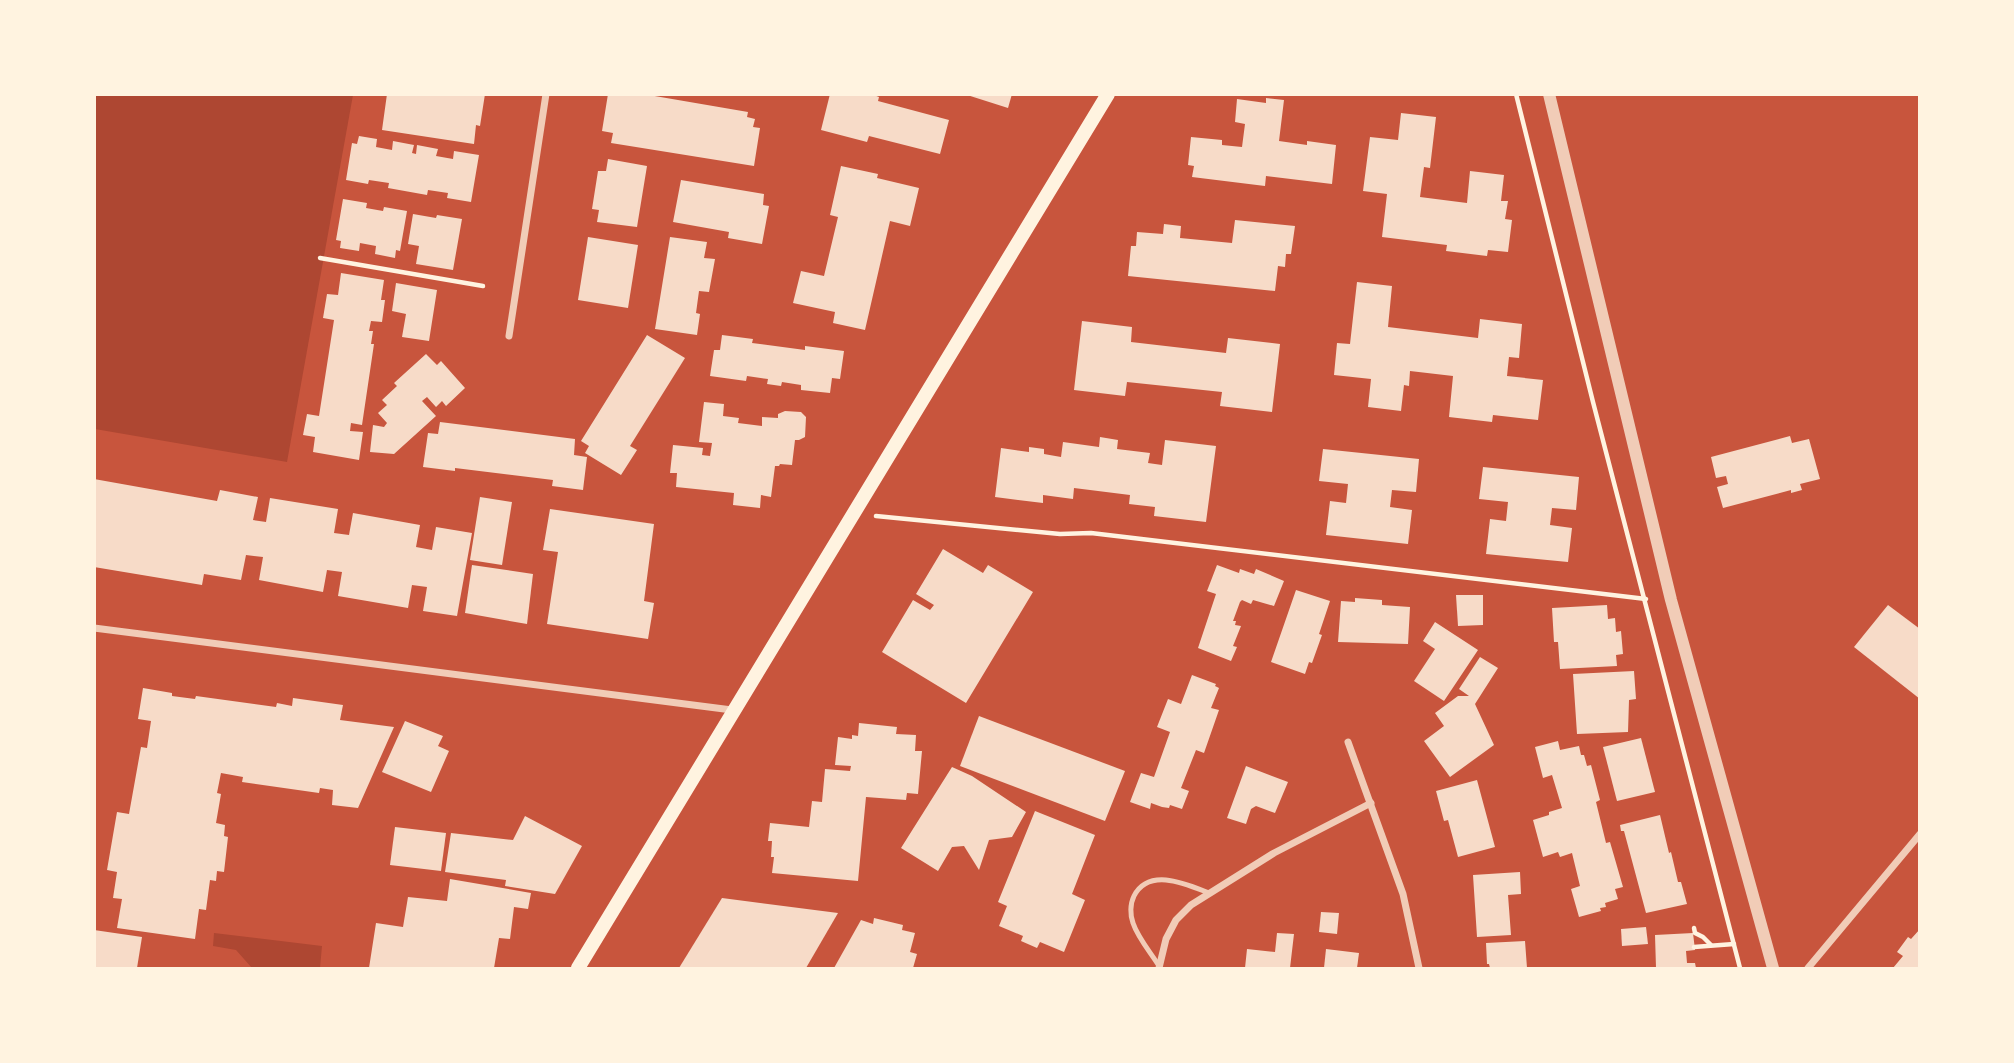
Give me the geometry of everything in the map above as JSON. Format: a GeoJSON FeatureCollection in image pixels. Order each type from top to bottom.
{"type":"FeatureCollection","features":[{"type":"Feature","properties":{"kind":"main road"},"geometry":{"type":"LineString","coordinates":[[578,968],[1108,94]]}},
{"type":"Feature","properties":{"kind":"street"},"geometry":{"type":"LineString","coordinates":[[509,336],[546,94]]}},
{"type":"Feature","properties":{"kind":"street"},"geometry":{"type":"LineString","coordinates":[[1549,94],[1671,600],[1773,968]]}},
{"type":"Feature","properties":{"kind":"street"},"geometry":{"type":"LineString","coordinates":[[94,628],[732,710]]}},
{"type":"Feature","properties":{"kind":"street"},"geometry":{"type":"LineString","coordinates":[[1348,742],[1403,894],[1419,968]]}},
{"type":"Feature","properties":{"kind":"street"},"geometry":{"type":"LineString","coordinates":[[1159,967],[1166,939],[1176,920],[1191,905],[1274,853],[1371,803]]}},
{"type":"Feature","properties":{"kind":"street"},"geometry":{"type":"LineString","coordinates":[[1808,968],[1920,834]]}},
{"type":"Feature","properties":{"kind":"lane"},"geometry":{"type":"LineString","coordinates":[[1159,967],[1132,922],[1131,903],[1139,887],[1164,879],[1209,893]]}},
{"type":"Feature","properties":{"kind":"path"},"geometry":{"type":"LineString","coordinates":[[1516,94],[1740,968]]}},
{"type":"Feature","properties":{"kind":"path"},"geometry":{"type":"LineString","coordinates":[[320,258],[483,286]]}},
{"type":"Feature","properties":{"kind":"path"},"geometry":{"type":"LineString","coordinates":[[854,514],[1060,534],[1091,533],[1644,599],[1671,600]]}},
{"type":"Feature","properties":{"kind":"path"},"geometry":{"type":"LineString","coordinates":[[1694,929],[1710,946]]}},
{"type":"Feature","properties":{"kind":"path"},"geometry":{"type":"LineString","coordinates":[[1694,947],[1734,944]]}},
{"type":"Feature","properties":{"kind":"shaded area"},"geometry":{"type":"Polygon","coordinates":[[[94,95],[353,95],[287,462],[95,429],[94,95]]]}},
{"type":"Feature","properties":{"kind":"shaded area"},"geometry":{"type":"Polygon","coordinates":[[[214,933],[322,946],[320,968],[252,968],[236,950],[213,946],[214,933]]]}},
{"type":"Feature","properties":{"kind":"building"},"geometry":{"type":"Polygon","coordinates":[[[387,94],[485,94],[480,126],[476,125],[474,144],[382,130],[387,94]]]}},
{"type":"Feature","properties":{"kind":"building"},"geometry":{"type":"Polygon","coordinates":[[[608,94],[643,94],[748,112],[747,117],[755,119],[753,127],[760,128],[754,166],[611,143],[613,133],[602,131],[608,94]]]}},
{"type":"Feature","properties":{"kind":"building"},"geometry":{"type":"Polygon","coordinates":[[[830,94],[871,94],[879,97],[878,101],[949,120],[940,154],[869,136],[867,142],[821,130],[830,94]]]}},
{"type":"Feature","properties":{"kind":"building"},"geometry":{"type":"Polygon","coordinates":[[[964,94],[1012,94],[1008,108],[964,94]]]}},
{"type":"Feature","properties":{"kind":"building"},"geometry":{"type":"Polygon","coordinates":[[[1266,98],[1284,100],[1279,141],[1336,145],[1332,184],[1266,176],[1265,186],[1192,177],[1194,166],[1188,165],[1191,137],[1222,140],[1222,145],[1242,147],[1245,124],[1235,122],[1237,99],[1266,103],[1266,98]]]}},
{"type":"Feature","properties":{"kind":"building"},"geometry":{"type":"Polygon","coordinates":[[[1401,113],[1436,117],[1430,168],[1424,167],[1420,197],[1467,203],[1470,171],[1504,175],[1501,201],[1508,201],[1505,219],[1512,220],[1508,252],[1488,250],[1487,256],[1446,251],[1447,245],[1382,237],[1387,194],[1363,191],[1370,137],[1398,140],[1401,113]]]}},
{"type":"Feature","properties":{"kind":"building"},"geometry":{"type":"Polygon","coordinates":[[[359,136],[377,139],[376,147],[392,150],[393,141],[414,145],[412,153],[416,154],[417,145],[438,149],[436,156],[453,159],[454,151],[479,155],[471,202],[447,198],[448,193],[428,190],[427,195],[388,188],[389,183],[369,180],[368,184],[346,180],[352,143],[357,144],[359,136]]]}},
{"type":"Feature","properties":{"kind":"building"},"geometry":{"type":"Polygon","coordinates":[[[608,159],[647,166],[637,227],[597,222],[599,210],[592,209],[598,171],[606,171],[608,159]]]}},
{"type":"Feature","properties":{"kind":"building"},"geometry":{"type":"Polygon","coordinates":[[[841,166],[878,174],[877,178],[919,188],[910,226],[890,221],[865,330],[833,323],[835,312],[793,303],[801,271],[824,276],[838,217],[830,215],[841,166]]]}},
{"type":"Feature","properties":{"kind":"building"},"geometry":{"type":"Polygon","coordinates":[[[681,180],[764,194],[763,205],[769,206],[762,244],[728,238],[729,232],[673,222],[681,180]]]}},
{"type":"Feature","properties":{"kind":"building"},"geometry":{"type":"Polygon","coordinates":[[[343,199],[367,203],[366,208],[383,211],[384,207],[407,211],[400,251],[396,250],[395,258],[375,254],[376,246],[360,243],[359,251],[340,248],[341,241],[336,240],[343,199]]]}},
{"type":"Feature","properties":{"kind":"building"},"geometry":{"type":"Polygon","coordinates":[[[413,214],[462,219],[453,270],[416,264],[419,246],[408,244],[413,214]]]}},
{"type":"Feature","properties":{"kind":"building"},"geometry":{"type":"Polygon","coordinates":[[[1235,220],[1295,226],[1291,254],[1286,254],[1285,267],[1278,266],[1275,291],[1128,276],[1131,246],[1136,246],[1137,232],[1163,234],[1164,224],[1181,226],[1180,238],[1232,243],[1235,220]]]}},
{"type":"Feature","properties":{"kind":"building"},"geometry":{"type":"Polygon","coordinates":[[[588,237],[638,245],[628,308],[578,300],[588,237]]]}},
{"type":"Feature","properties":{"kind":"building"},"geometry":{"type":"Polygon","coordinates":[[[670,237],[707,242],[704,258],[715,259],[709,292],[699,291],[697,335],[655,329],[670,237]]]}},
{"type":"Feature","properties":{"kind":"building"},"geometry":{"type":"Polygon","coordinates":[[[341,273],[384,280],[382,322],[371,321],[369,331],[373,331],[371,344],[374,344],[362,425],[351,423],[350,431],[363,432],[359,460],[313,452],[315,437],[303,435],[307,414],[319,416],[334,320],[323,318],[327,294],[338,295],[341,273]]]}},
{"type":"Feature","properties":{"kind":"building"},"geometry":{"type":"Polygon","coordinates":[[[1357,282],[1392,286],[1388,327],[1478,338],[1480,319],[1522,324],[1519,358],[1509,357],[1507,376],[1543,380],[1538,420],[1493,415],[1492,422],[1449,417],[1453,376],[1410,371],[1409,386],[1404,385],[1401,411],[1368,407],[1371,379],[1334,375],[1337,343],[1350,344],[1357,282]]]}},
{"type":"Feature","properties":{"kind":"building"},"geometry":{"type":"Polygon","coordinates":[[[396,283],[437,290],[429,341],[402,337],[406,314],[392,311],[396,283]]]}},
{"type":"Feature","properties":{"kind":"building"},"geometry":{"type":"Polygon","coordinates":[[[1082,321],[1132,327],[1131,342],[1226,353],[1228,338],[1280,344],[1272,412],[1220,406],[1222,392],[1127,382],[1125,396],[1074,390],[1082,321]]]}},
{"type":"Feature","properties":{"kind":"building"},"geometry":{"type":"Polygon","coordinates":[[[647,335],[685,358],[630,446],[637,450],[621,475],[585,453],[589,446],[581,441],[647,335]]]}},
{"type":"Feature","properties":{"kind":"building"},"geometry":{"type":"Polygon","coordinates":[[[722,335],[753,339],[752,343],[805,350],[805,346],[844,351],[840,379],[832,378],[830,393],[801,390],[801,385],[782,382],[781,386],[767,384],[768,379],[747,376],[746,381],[710,376],[714,350],[720,350],[722,335]]]}},
{"type":"Feature","properties":{"kind":"building"},"geometry":{"type":"Polygon","coordinates":[[[426,354],[437,365],[441,361],[465,388],[446,406],[442,401],[436,407],[427,397],[422,401],[436,416],[394,454],[370,452],[373,425],[384,427],[387,423],[378,413],[387,405],[382,400],[397,386],[394,383],[426,354]]]}},
{"type":"Feature","properties":{"kind":"building"},"geometry":{"type":"Polygon","coordinates":[[[704,402],[724,404],[723,416],[739,418],[738,423],[762,426],[762,417],[778,418],[778,414],[785,411],[801,412],[806,417],[805,437],[795,440],[792,465],[775,466],[771,497],[761,495],[760,508],[733,505],[734,493],[676,487],[677,473],[670,473],[673,445],[703,448],[702,455],[710,456],[712,443],[699,442],[704,402]]]}},
{"type":"Feature","properties":{"kind":"building"},"geometry":{"type":"Polygon","coordinates":[[[440,422],[575,439],[574,455],[587,457],[583,490],[552,486],[553,480],[455,468],[455,471],[423,467],[428,433],[438,434],[440,422]]]}},
{"type":"Feature","properties":{"kind":"building"},"geometry":{"type":"Polygon","coordinates":[[[1790,436],[1792,443],[1809,439],[1820,479],[1800,484],[1802,490],[1791,493],[1791,490],[1723,508],[1717,487],[1728,484],[1726,476],[1716,478],[1711,457],[1790,436]]]}},
{"type":"Feature","properties":{"kind":"building"},"geometry":{"type":"Polygon","coordinates":[[[1100,437],[1118,440],[1117,449],[1150,453],[1148,463],[1162,465],[1165,440],[1216,446],[1206,522],[1154,516],[1155,507],[1129,504],[1130,495],[1074,488],[1073,499],[1043,495],[1043,503],[995,497],[1001,448],[1029,452],[1029,447],[1044,449],[1044,454],[1061,457],[1063,442],[1099,447],[1100,437]]]}},
{"type":"Feature","properties":{"kind":"building"},"geometry":{"type":"Polygon","coordinates":[[[1323,449],[1419,459],[1416,492],[1392,490],[1390,507],[1412,510],[1408,544],[1326,535],[1330,501],[1346,503],[1348,484],[1319,481],[1323,449]]]}},
{"type":"Feature","properties":{"kind":"building"},"geometry":{"type":"Polygon","coordinates":[[[1483,467],[1579,477],[1576,510],[1552,508],[1550,525],[1572,528],[1568,562],[1486,554],[1490,519],[1506,521],[1508,502],[1479,499],[1483,467]]]}},
{"type":"Feature","properties":{"kind":"building"},"geometry":{"type":"Polygon","coordinates":[[[94,479],[217,501],[220,490],[258,497],[253,520],[266,522],[270,498],[338,509],[334,533],[349,535],[353,513],[420,525],[416,547],[432,550],[436,527],[472,533],[457,616],[423,611],[427,587],[412,585],[408,608],[338,596],[342,572],[327,570],[323,592],[259,580],[263,557],[246,555],[241,580],[204,574],[202,585],[94,567],[94,479]]]}},
{"type":"Feature","properties":{"kind":"building"},"geometry":{"type":"Polygon","coordinates":[[[480,497],[512,502],[502,565],[470,560],[480,497]]]}},
{"type":"Feature","properties":{"kind":"building"},"geometry":{"type":"Polygon","coordinates":[[[550,509],[654,524],[644,601],[654,603],[648,639],[547,624],[558,552],[543,550],[550,509]]]}},
{"type":"Feature","properties":{"kind":"building"},"geometry":{"type":"Polygon","coordinates":[[[943,549],[983,573],[988,565],[1033,592],[966,703],[882,652],[913,600],[930,610],[934,605],[916,594],[943,549]]]}},
{"type":"Feature","properties":{"kind":"building"},"geometry":{"type":"Polygon","coordinates":[[[472,565],[533,574],[527,624],[465,613],[472,565]]]}},
{"type":"Feature","properties":{"kind":"building"},"geometry":{"type":"Polygon","coordinates":[[[1217,565],[1239,573],[1240,569],[1254,574],[1256,569],[1284,581],[1274,606],[1253,600],[1251,604],[1242,600],[1240,602],[1233,621],[1236,621],[1235,625],[1241,626],[1233,646],[1237,647],[1231,661],[1198,648],[1216,594],[1207,591],[1217,565]]]}},
{"type":"Feature","properties":{"kind":"building"},"geometry":{"type":"Polygon","coordinates":[[[1296,590],[1330,601],[1319,634],[1322,635],[1305,674],[1271,662],[1296,590]]]}},
{"type":"Feature","properties":{"kind":"building"},"geometry":{"type":"Polygon","coordinates":[[[1456,595],[1483,595],[1483,625],[1458,626],[1456,595]]]}},
{"type":"Feature","properties":{"kind":"building"},"geometry":{"type":"Polygon","coordinates":[[[1355,598],[1382,600],[1382,605],[1410,607],[1408,644],[1338,642],[1341,601],[1355,602],[1355,598]]]}},
{"type":"Feature","properties":{"kind":"building"},"geometry":{"type":"Polygon","coordinates":[[[1607,605],[1608,619],[1615,618],[1616,632],[1621,631],[1623,654],[1616,655],[1617,666],[1560,669],[1558,642],[1554,642],[1552,608],[1607,605]]]}},
{"type":"Feature","properties":{"kind":"building"},"geometry":{"type":"Polygon","coordinates":[[[1888,605],[1920,629],[1920,699],[1854,647],[1888,605]]]}},
{"type":"Feature","properties":{"kind":"building"},"geometry":{"type":"Polygon","coordinates":[[[1435,622],[1478,650],[1444,701],[1414,681],[1435,649],[1423,641],[1435,622]]]}},
{"type":"Feature","properties":{"kind":"building"},"geometry":{"type":"Polygon","coordinates":[[[1480,657],[1498,668],[1475,704],[1494,745],[1450,777],[1424,741],[1444,726],[1435,713],[1458,696],[1469,696],[1459,689],[1480,657]]]}},
{"type":"Feature","properties":{"kind":"building"},"geometry":{"type":"Polygon","coordinates":[[[1634,671],[1636,699],[1629,700],[1628,732],[1577,734],[1573,674],[1634,671]]]}},
{"type":"Feature","properties":{"kind":"building"},"geometry":{"type":"Polygon","coordinates":[[[1192,675],[1216,684],[1219,688],[1211,708],[1219,710],[1204,753],[1196,750],[1181,788],[1189,791],[1182,809],[1151,803],[1150,809],[1130,802],[1141,773],[1154,777],[1170,732],[1157,727],[1168,699],[1181,704],[1192,675]]]}},
{"type":"Feature","properties":{"kind":"building"},"geometry":{"type":"Polygon","coordinates":[[[143,688],[172,693],[172,696],[195,699],[196,696],[276,707],[277,703],[292,706],[293,698],[343,705],[340,720],[394,727],[358,808],[332,805],[333,790],[320,788],[319,793],[242,782],[243,777],[221,773],[216,823],[225,825],[224,836],[228,837],[224,872],[217,871],[216,881],[210,880],[206,910],[199,909],[195,939],[117,928],[122,899],[113,898],[117,872],[107,870],[117,812],[129,814],[141,747],[147,748],[151,721],[138,719],[143,688]]]}},
{"type":"Feature","properties":{"kind":"building"},"geometry":{"type":"Polygon","coordinates":[[[979,716],[1125,771],[1105,821],[960,766],[979,716]]]}},
{"type":"Feature","properties":{"kind":"building"},"geometry":{"type":"Polygon","coordinates":[[[405,721],[443,736],[438,746],[449,751],[431,792],[382,772],[405,721]]]}},
{"type":"Feature","properties":{"kind":"building"},"geometry":{"type":"Polygon","coordinates":[[[859,723],[897,727],[896,734],[916,735],[915,751],[922,751],[918,794],[907,793],[906,800],[866,797],[858,881],[772,873],[772,841],[768,841],[770,823],[809,827],[812,801],[822,802],[825,769],[850,771],[851,766],[835,765],[838,737],[852,739],[852,735],[858,736],[859,723]]]}},
{"type":"Feature","properties":{"kind":"building"},"geometry":{"type":"Polygon","coordinates":[[[1641,738],[1655,792],[1617,801],[1603,747],[1641,738]]]}},
{"type":"Feature","properties":{"kind":"building"},"geometry":{"type":"Polygon","coordinates":[[[1558,741],[1560,750],[1579,746],[1587,766],[1591,765],[1600,800],[1596,802],[1606,843],[1610,842],[1623,887],[1615,889],[1618,899],[1605,903],[1606,907],[1600,908],[1601,911],[1579,917],[1571,889],[1580,886],[1572,853],[1560,857],[1558,852],[1543,857],[1533,820],[1562,808],[1552,775],[1543,778],[1535,747],[1558,741]]]}},
{"type":"Feature","properties":{"kind":"building"},"geometry":{"type":"Polygon","coordinates":[[[1246,766],[1288,782],[1275,813],[1256,806],[1251,809],[1246,824],[1227,818],[1246,766]]]}},
{"type":"Feature","properties":{"kind":"building"},"geometry":{"type":"Polygon","coordinates":[[[952,767],[972,776],[1026,812],[1012,837],[989,840],[979,870],[964,846],[952,847],[938,871],[901,848],[952,767]]]}},
{"type":"Feature","properties":{"kind":"building"},"geometry":{"type":"Polygon","coordinates":[[[1477,780],[1495,847],[1458,857],[1448,820],[1444,821],[1436,791],[1477,780]]]}},
{"type":"Feature","properties":{"kind":"building"},"geometry":{"type":"Polygon","coordinates":[[[1035,811],[1095,835],[1072,894],[1085,900],[1064,952],[1040,942],[1037,948],[1021,941],[1023,936],[999,926],[1007,906],[998,902],[1035,811]]]}},
{"type":"Feature","properties":{"kind":"building"},"geometry":{"type":"Polygon","coordinates":[[[1660,815],[1669,853],[1671,852],[1678,882],[1681,882],[1687,904],[1646,913],[1624,831],[1621,831],[1620,825],[1660,815]]]}},
{"type":"Feature","properties":{"kind":"building"},"geometry":{"type":"Polygon","coordinates":[[[525,816],[582,846],[555,894],[505,886],[506,880],[445,872],[451,833],[513,840],[525,816]]]}},
{"type":"Feature","properties":{"kind":"building"},"geometry":{"type":"Polygon","coordinates":[[[395,827],[446,833],[441,871],[390,865],[395,827]]]}},
{"type":"Feature","properties":{"kind":"building"},"geometry":{"type":"Polygon","coordinates":[[[1520,872],[1521,894],[1508,895],[1511,935],[1477,937],[1473,875],[1520,872]]]}},
{"type":"Feature","properties":{"kind":"building"},"geometry":{"type":"Polygon","coordinates":[[[450,879],[531,893],[528,909],[514,907],[510,939],[499,938],[494,968],[369,968],[376,923],[403,927],[408,897],[447,901],[450,879]]]}},
{"type":"Feature","properties":{"kind":"building"},"geometry":{"type":"Polygon","coordinates":[[[722,898],[838,913],[806,968],[679,968],[722,898]]]}},
{"type":"Feature","properties":{"kind":"building"},"geometry":{"type":"Polygon","coordinates":[[[1321,912],[1339,913],[1337,934],[1319,932],[1321,912]]]}},
{"type":"Feature","properties":{"kind":"building"},"geometry":{"type":"Polygon","coordinates":[[[874,918],[903,925],[902,930],[915,933],[910,952],[917,954],[913,968],[834,968],[861,920],[873,924],[874,918]]]}},
{"type":"Feature","properties":{"kind":"building"},"geometry":{"type":"Polygon","coordinates":[[[1646,927],[1648,944],[1622,946],[1621,929],[1646,927]]]}},
{"type":"Feature","properties":{"kind":"building"},"geometry":{"type":"Polygon","coordinates":[[[1920,929],[1920,968],[1893,968],[1903,956],[1897,952],[1908,937],[1911,939],[1920,929]]]}},
{"type":"Feature","properties":{"kind":"building"},"geometry":{"type":"Polygon","coordinates":[[[94,930],[142,937],[137,968],[94,968],[94,930]]]}},
{"type":"Feature","properties":{"kind":"building"},"geometry":{"type":"Polygon","coordinates":[[[1277,933],[1294,934],[1290,968],[1245,968],[1247,949],[1275,952],[1277,933]]]}},
{"type":"Feature","properties":{"kind":"building"},"geometry":{"type":"Polygon","coordinates":[[[1693,933],[1695,950],[1686,951],[1687,963],[1695,963],[1696,968],[1656,968],[1655,935],[1693,933]]]}},
{"type":"Feature","properties":{"kind":"building"},"geometry":{"type":"Polygon","coordinates":[[[1525,941],[1527,968],[1490,968],[1487,964],[1486,943],[1525,941]]]}},
{"type":"Feature","properties":{"kind":"building"},"geometry":{"type":"Polygon","coordinates":[[[1326,949],[1359,953],[1357,968],[1324,968],[1326,949]]]}}]}
